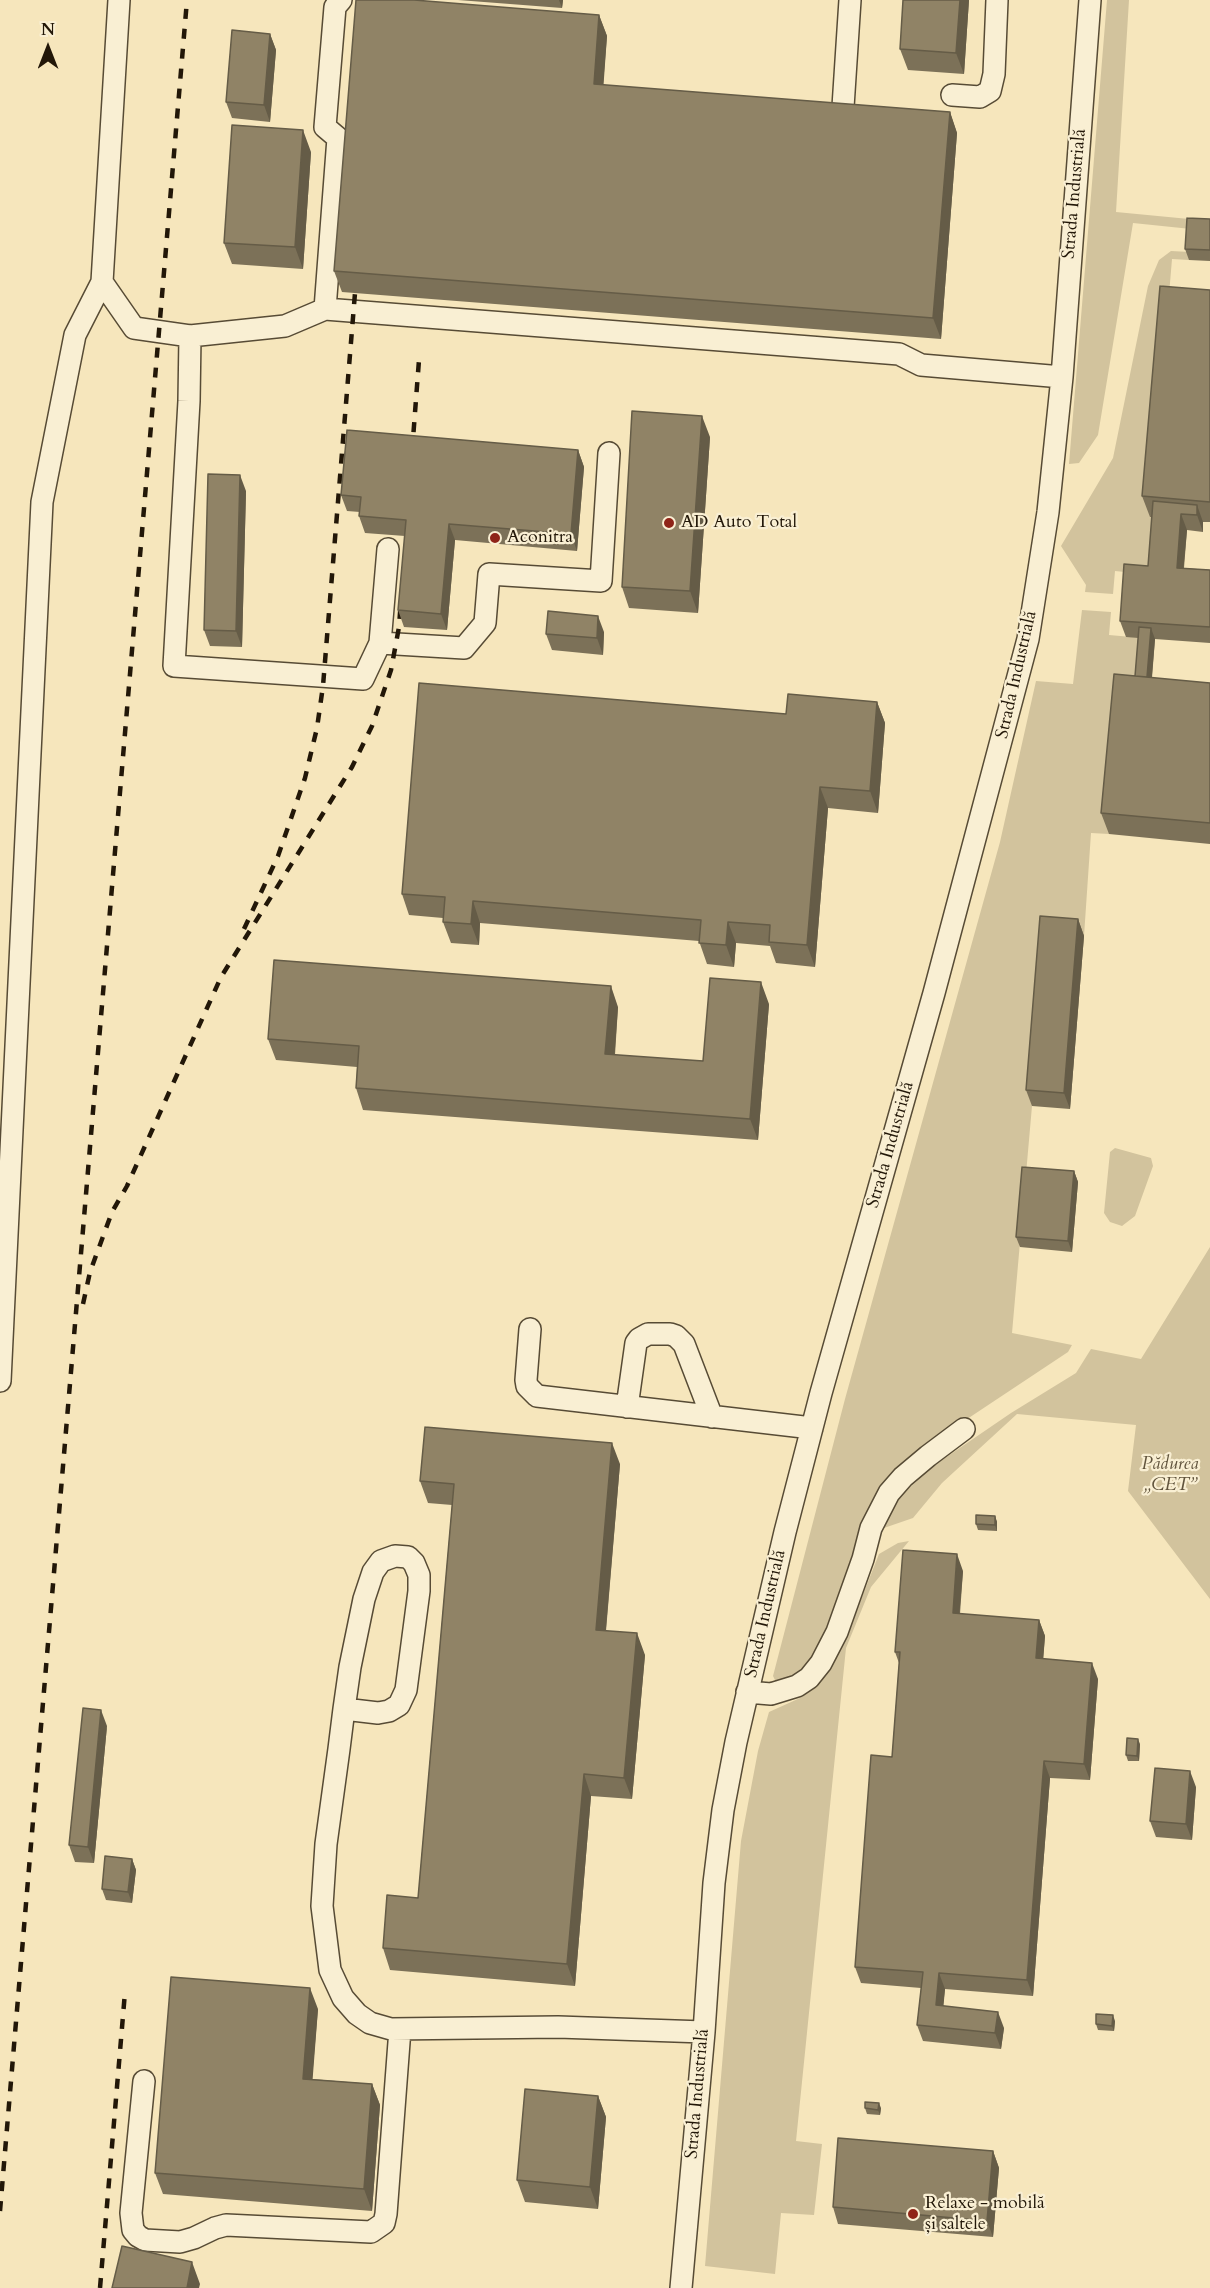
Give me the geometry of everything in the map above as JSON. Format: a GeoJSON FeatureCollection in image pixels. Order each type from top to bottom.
{"type":"FeatureCollection","features":[{"type":"Feature","properties":{"kind":"street"},"geometry":{"type":"LineString","coordinates":[[0,1381],[42,502],[75,334],[102,282],[119,0]]}},
{"type":"Feature","properties":{"kind":"street"},"geometry":{"type":"LineString","coordinates":[[325,309],[338,138],[325,127],[335,7],[341,0]]}},
{"type":"Feature","properties":{"kind":"street"},"geometry":{"type":"LineString","coordinates":[[843,107],[850,0]]}},
{"type":"Feature","properties":{"kind":"street"},"geometry":{"type":"LineString","coordinates":[[952,95],[980,97],[990,91],[994,74],[997,0]]}},
{"type":"Feature","properties":{"kind":"street","name":"Strada Industrială"},"geometry":{"type":"LineString","coordinates":[[681,2288],[704,2032],[714,1883],[736,1742],[812,1428],[934,993],[1028,639],[1048,512],[1062,377],[1090,0]]}},
{"type":"Feature","properties":{"kind":"street"},"geometry":{"type":"LineString","coordinates":[[102,282],[134,328],[190,336],[285,326],[325,309],[899,354],[921,365],[1062,377]]}},
{"type":"Feature","properties":{"kind":"street"},"geometry":{"type":"LineString","coordinates":[[190,336],[189,401],[174,666],[363,679],[380,643],[388,549]]}},
{"type":"Feature","properties":{"kind":"street"},"geometry":{"type":"LineString","coordinates":[[380,643],[464,648],[485,623],[489,574],[601,581],[609,453]]}},
{"type":"Feature","properties":{"kind":"street"},"geometry":{"type":"LineString","coordinates":[[530,1329],[526,1380],[531,1391],[537,1396],[812,1428]]}},
{"type":"Feature","properties":{"kind":"street"},"geometry":{"type":"LineString","coordinates":[[627,1407],[636,1343],[648,1334],[670,1334],[676,1336],[684,1344],[712,1417]]}},
{"type":"Feature","properties":{"kind":"street"},"geometry":{"type":"LineString","coordinates":[[747,1692],[771,1694],[797,1686],[809,1678],[821,1664],[837,1632],[863,1559],[871,1528],[889,1493],[903,1477],[928,1456],[964,1430]]}},
{"type":"Feature","properties":{"kind":"street"},"geometry":{"type":"LineString","coordinates":[[345,1709],[378,1713],[389,1711],[399,1705],[406,1690],[418,1591],[418,1575],[414,1563],[408,1557],[396,1556],[381,1561],[373,1572],[364,1599],[345,1709],[326,1844],[322,1906],[330,1970],[343,1998],[357,2014],[370,2023],[391,2029],[558,2027],[704,2032]]}},
{"type":"Feature","properties":{"kind":"street"},"geometry":{"type":"LineString","coordinates":[[144,2081],[131,2214],[133,2230],[138,2236],[145,2240],[180,2242],[226,2225],[371,2232],[384,2223],[386,2214],[400,2029]]}},
{"type":"Feature","properties":{"kind":"green space"},"geometry":{"type":"Polygon","coordinates":[[[1107,0],[1129,0],[1116,212],[1210,221],[1191,229],[1133,223],[1098,435],[1079,463],[1069,464],[1107,0]]]}},
{"type":"Feature","properties":{"kind":"green space"},"geometry":{"type":"Polygon","coordinates":[[[1171,251],[1190,252],[1189,260],[1172,259],[1155,575],[1115,571],[1113,594],[1085,592],[1086,585],[1061,546],[1113,458],[1148,286],[1159,260],[1171,251]]]}},
{"type":"Feature","properties":{"kind":"green space"},"geometry":{"type":"Polygon","coordinates":[[[1082,610],[1111,612],[1109,635],[1143,638],[1139,697],[1122,696],[1109,834],[1091,833],[1084,936],[1032,1106],[1012,1333],[1072,1345],[1068,1352],[925,1447],[891,1476],[873,1502],[827,1639],[808,1670],[778,1686],[773,1676],[845,1399],[1000,842],[1036,681],[1073,684],[1082,610]]]}},
{"type":"Feature","properties":{"kind":"green space"},"geometry":{"type":"Polygon","coordinates":[[[1115,1148],[1151,1158],[1153,1166],[1135,1216],[1122,1226],[1110,1222],[1104,1213],[1110,1152],[1115,1148]]]}},
{"type":"Feature","properties":{"kind":"green space","name":"Pădurea „CET”"},"geometry":{"type":"Polygon","coordinates":[[[1210,1247],[1210,1599],[1128,1491],[1136,1425],[1017,1414],[942,1483],[913,1518],[881,1529],[898,1499],[929,1469],[1011,1413],[1076,1373],[1091,1349],[1141,1359],[1210,1247]]]}},
{"type":"Feature","properties":{"kind":"green space"},"geometry":{"type":"Polygon","coordinates":[[[909,1541],[871,1587],[846,1648],[796,2141],[822,2144],[814,2215],[781,2213],[775,2274],[705,2266],[741,1841],[758,1751],[769,1712],[800,1698],[823,1677],[841,1650],[879,1554],[898,1543],[909,1541]]]}},
{"type":"Feature","properties":{"kind":"building"},"geometry":{"type":"Polygon","coordinates":[[[356,0],[414,0],[599,15],[594,84],[950,112],[933,318],[334,271],[356,0]]]}},
{"type":"Feature","properties":{"kind":"building"},"geometry":{"type":"Polygon","coordinates":[[[903,0],[960,0],[956,53],[900,49],[903,0]]]}},
{"type":"Feature","properties":{"kind":"building"},"geometry":{"type":"Polygon","coordinates":[[[232,30],[270,34],[264,105],[226,102],[232,30]]]}},
{"type":"Feature","properties":{"kind":"building"},"geometry":{"type":"Polygon","coordinates":[[[232,125],[303,130],[295,247],[224,243],[232,125]]]}},
{"type":"Feature","properties":{"kind":"building"},"geometry":{"type":"Polygon","coordinates":[[[1187,218],[1210,219],[1210,250],[1185,249],[1187,218]]]}},
{"type":"Feature","properties":{"kind":"building"},"geometry":{"type":"Polygon","coordinates":[[[1160,286],[1210,290],[1210,502],[1142,496],[1160,286]]]}},
{"type":"Feature","properties":{"kind":"building","name":"AD Auto Total"},"geometry":{"type":"Polygon","coordinates":[[[632,411],[702,416],[690,591],[622,587],[632,411]]]}},
{"type":"Feature","properties":{"kind":"building","name":"Aconitra"},"geometry":{"type":"Polygon","coordinates":[[[347,430],[578,450],[571,534],[449,524],[441,614],[398,610],[406,520],[359,516],[361,497],[341,495],[347,430]]]}},
{"type":"Feature","properties":{"kind":"building"},"geometry":{"type":"Polygon","coordinates":[[[208,474],[240,475],[236,631],[204,630],[208,474]]]}},
{"type":"Feature","properties":{"kind":"building"},"geometry":{"type":"Polygon","coordinates":[[[1153,501],[1197,505],[1197,515],[1181,514],[1177,568],[1210,570],[1210,627],[1120,621],[1124,564],[1148,566],[1153,501]]]}},
{"type":"Feature","properties":{"kind":"building"},"geometry":{"type":"Polygon","coordinates":[[[548,611],[598,616],[597,638],[546,634],[548,611]]]}},
{"type":"Feature","properties":{"kind":"building"},"geometry":{"type":"Polygon","coordinates":[[[1139,627],[1151,628],[1147,677],[1135,676],[1139,627]]]}},
{"type":"Feature","properties":{"kind":"building"},"geometry":{"type":"Polygon","coordinates":[[[1114,674],[1210,683],[1210,823],[1101,813],[1114,674]]]}},
{"type":"Feature","properties":{"kind":"building"},"geometry":{"type":"Polygon","coordinates":[[[419,683],[786,714],[788,694],[877,702],[870,791],[820,787],[807,945],[769,942],[770,925],[728,922],[726,945],[699,943],[701,920],[473,901],[471,924],[443,922],[445,897],[402,894],[419,683]]]}},
{"type":"Feature","properties":{"kind":"building"},"geometry":{"type":"Polygon","coordinates":[[[1040,916],[1078,919],[1064,1093],[1026,1090],[1040,916]]]}},
{"type":"Feature","properties":{"kind":"building"},"geometry":{"type":"Polygon","coordinates":[[[274,960],[611,986],[605,1054],[703,1061],[710,978],[761,982],[750,1119],[356,1088],[359,1046],[268,1039],[274,960]]]}},
{"type":"Feature","properties":{"kind":"building"},"geometry":{"type":"Polygon","coordinates":[[[1022,1167],[1074,1171],[1068,1241],[1016,1237],[1022,1167]]]}},
{"type":"Feature","properties":{"kind":"building"},"geometry":{"type":"Polygon","coordinates":[[[425,1427],[612,1443],[596,1630],[637,1633],[624,1778],[584,1774],[567,1964],[383,1948],[387,1895],[418,1898],[454,1484],[420,1481],[425,1427]]]}},
{"type":"Feature","properties":{"kind":"building"},"geometry":{"type":"Polygon","coordinates":[[[976,1515],[995,1516],[995,1525],[976,1524],[976,1515]]]}},
{"type":"Feature","properties":{"kind":"building"},"geometry":{"type":"Polygon","coordinates":[[[903,1550],[957,1554],[953,1613],[1039,1620],[1036,1658],[1092,1663],[1084,1764],[1044,1761],[1027,1980],[939,1973],[936,2005],[998,2012],[995,2033],[917,2025],[923,1972],[855,1967],[871,1755],[892,1757],[900,1652],[895,1652],[903,1550]]]}},
{"type":"Feature","properties":{"kind":"building"},"geometry":{"type":"Polygon","coordinates":[[[83,1708],[101,1710],[88,1847],[69,1845],[83,1708]]]}},
{"type":"Feature","properties":{"kind":"building"},"geometry":{"type":"Polygon","coordinates":[[[1127,1738],[1138,1739],[1137,1756],[1126,1755],[1127,1738]]]}},
{"type":"Feature","properties":{"kind":"building"},"geometry":{"type":"Polygon","coordinates":[[[1155,1768],[1190,1771],[1186,1824],[1150,1821],[1155,1768]]]}},
{"type":"Feature","properties":{"kind":"building"},"geometry":{"type":"Polygon","coordinates":[[[105,1856],[132,1859],[128,1892],[102,1889],[105,1856]]]}},
{"type":"Feature","properties":{"kind":"building"},"geometry":{"type":"Polygon","coordinates":[[[171,1977],[310,1988],[303,2079],[372,2084],[364,2189],[155,2173],[171,1977]]]}},
{"type":"Feature","properties":{"kind":"building"},"geometry":{"type":"Polygon","coordinates":[[[1096,2014],[1113,2015],[1112,2026],[1096,2024],[1096,2014]]]}},
{"type":"Feature","properties":{"kind":"building"},"geometry":{"type":"Polygon","coordinates":[[[525,2089],[598,2096],[590,2187],[517,2180],[525,2089]]]}},
{"type":"Feature","properties":{"kind":"building"},"geometry":{"type":"Polygon","coordinates":[[[865,2102],[879,2103],[878,2110],[865,2108],[865,2102]]]}},
{"type":"Feature","properties":{"kind":"building"},"geometry":{"type":"Polygon","coordinates":[[[838,2138],[993,2151],[987,2221],[833,2207],[838,2138]]]}},
{"type":"Feature","properties":{"kind":"building"},"geometry":{"type":"Polygon","coordinates":[[[122,2246],[192,2262],[187,2288],[112,2288],[122,2246]]]}},
{"type":"Feature","properties":{"kind":"railway"},"geometry":{"type":"LineString","coordinates":[[0,2211],[187,0]]}},
{"type":"Feature","properties":{"kind":"railway"},"geometry":{"type":"LineString","coordinates":[[244,929],[278,856],[305,778],[317,728],[323,686],[355,293]]}},
{"type":"Feature","properties":{"kind":"railway"},"geometry":{"type":"LineString","coordinates":[[412,452],[419,360]]}},
{"type":"Feature","properties":{"kind":"railway"},"geometry":{"type":"LineString","coordinates":[[83,1304],[90,1272],[112,1212],[127,1186],[221,977],[352,767],[372,726],[391,670],[399,627],[401,599]]}},
{"type":"Feature","properties":{"kind":"railway"},"geometry":{"type":"LineString","coordinates":[[100,2288],[125,1992]]}},
{"type":"Feature","properties":{"kind":"place","name":"AD Auto Total"},"geometry":{"type":"Point","coordinates":[669,523]}},
{"type":"Feature","properties":{"kind":"place","name":"Aconitra"},"geometry":{"type":"Point","coordinates":[495,538]}},
{"type":"Feature","properties":{"kind":"place","name":"Relaxe - mobilă și saltele"},"geometry":{"type":"Point","coordinates":[913,2214]}}]}
